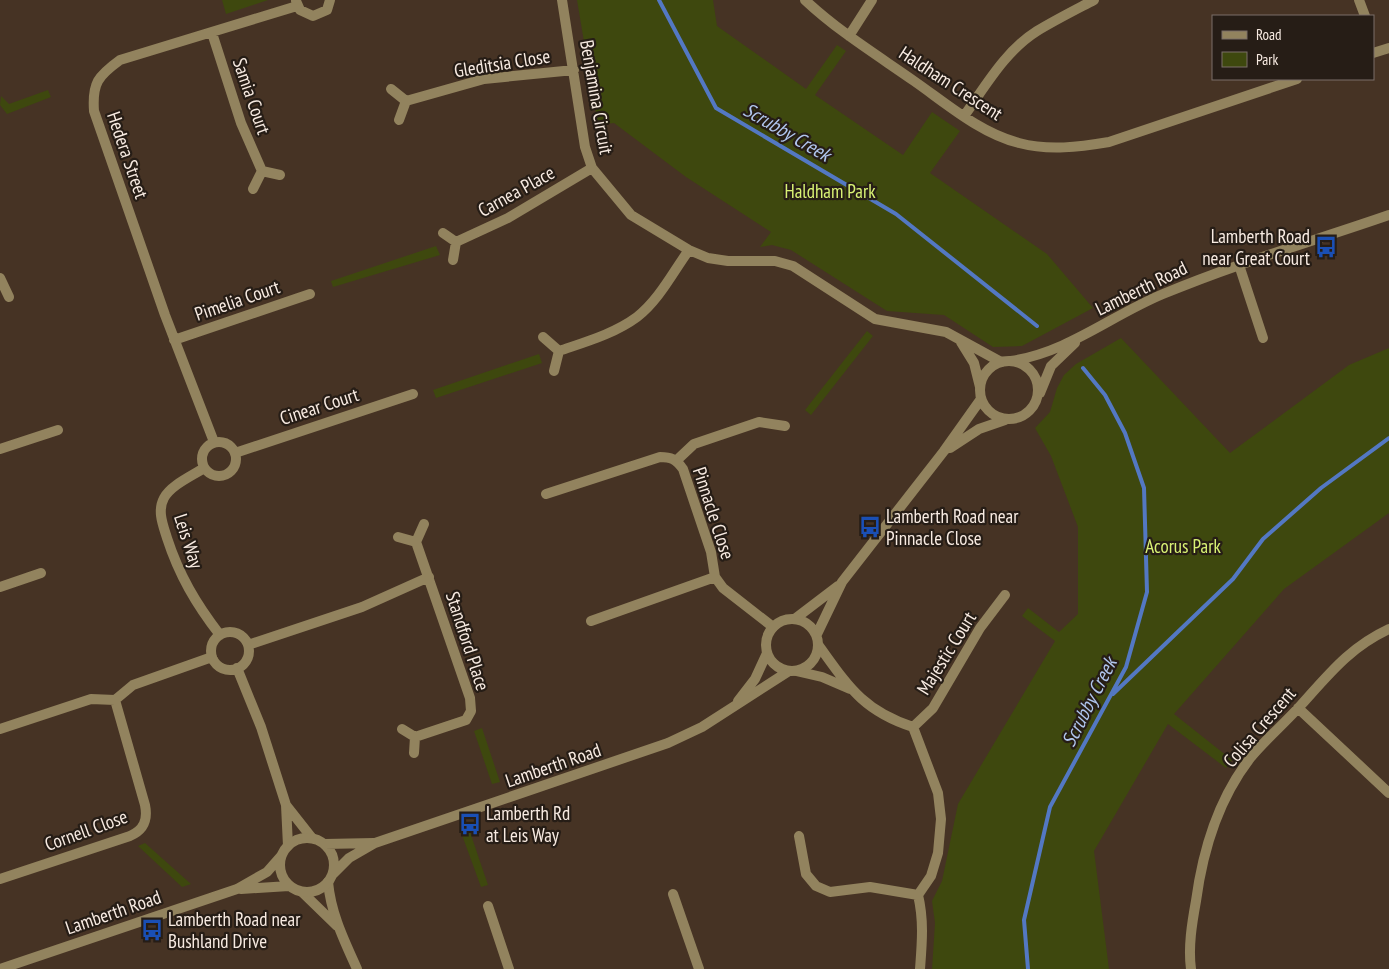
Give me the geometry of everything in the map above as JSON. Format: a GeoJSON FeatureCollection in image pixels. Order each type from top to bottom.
{"type":"FeatureCollection","features":[{"type":"Feature","properties":{"kind":"street"},"geometry":{"type":"LineString","coordinates":[[296,3],[308,16],[318,16],[326,10],[330,0]]}},
{"type":"Feature","properties":{"kind":"street","name":"Benjamina Circuit"},"geometry":{"type":"LineString","coordinates":[[562,0],[586,147],[592,168],[631,215],[689,250],[708,258],[728,261],[775,261],[793,266],[875,319],[888,323],[946,332],[1006,361]]}},
{"type":"Feature","properties":{"kind":"street","name":"Haldham Crescent"},"geometry":{"type":"LineString","coordinates":[[804,0],[826,20],[964,116],[992,133],[1019,143],[1048,148],[1080,147],[1109,142],[1294,80]]}},
{"type":"Feature","properties":{"kind":"street"},"geometry":{"type":"LineString","coordinates":[[849,36],[872,0]]}},
{"type":"Feature","properties":{"kind":"street"},"geometry":{"type":"LineString","coordinates":[[964,116],[1004,60],[1019,45],[1036,32],[1094,0]]}},
{"type":"Feature","properties":{"kind":"street"},"geometry":{"type":"LineString","coordinates":[[1359,0],[1365,15]]}},
{"type":"Feature","properties":{"kind":"street","name":"Hedera Street"},"geometry":{"type":"LineString","coordinates":[[214,442],[174,340],[94,111],[93,94],[96,82],[106,70],[120,60],[212,33],[296,3]]}},
{"type":"Feature","properties":{"kind":"street","name":"Samia Court"},"geometry":{"type":"LineString","coordinates":[[212,33],[241,123],[262,171]]}},
{"type":"Feature","properties":{"kind":"street"},"geometry":{"type":"LineString","coordinates":[[1375,53],[1389,48]]}},
{"type":"Feature","properties":{"kind":"street","name":"Gleditsia Close"},"geometry":{"type":"LineString","coordinates":[[406,101],[484,79],[574,70]]}},
{"type":"Feature","properties":{"kind":"street"},"geometry":{"type":"LineString","coordinates":[[391,89],[406,101],[399,120]]}},
{"type":"Feature","properties":{"kind":"street","name":"Carnea Place"},"geometry":{"type":"LineString","coordinates":[[456,242],[508,218],[592,168]]}},
{"type":"Feature","properties":{"kind":"street"},"geometry":{"type":"LineString","coordinates":[[253,189],[262,171],[280,175]]}},
{"type":"Feature","properties":{"kind":"street","name":"Lamberth Road"},"geometry":{"type":"LineString","coordinates":[[1006,361],[1032,358],[1080,339],[1160,295],[1239,265],[1389,215]]}},
{"type":"Feature","properties":{"kind":"street"},"geometry":{"type":"LineString","coordinates":[[444,233],[456,242],[453,260]]}},
{"type":"Feature","properties":{"kind":"street"},"geometry":{"type":"LineString","coordinates":[[559,351],[614,331],[637,317],[653,301],[689,250]]}},
{"type":"Feature","properties":{"kind":"street"},"geometry":{"type":"LineString","coordinates":[[1239,265],[1263,338]]}},
{"type":"Feature","properties":{"kind":"street"},"geometry":{"type":"LineString","coordinates":[[0,278],[8,297]]}},
{"type":"Feature","properties":{"kind":"street","name":"Pimelia Court"},"geometry":{"type":"LineString","coordinates":[[174,340],[310,294]]}},
{"type":"Feature","properties":{"kind":"street"},"geometry":{"type":"LineString","coordinates":[[543,337],[559,351]]}},
{"type":"Feature","properties":{"kind":"street","name":"Lamberth Road"},"geometry":{"type":"LineString","coordinates":[[944,451],[979,429],[1005,420],[1022,417],[1029,412],[1038,397],[1051,366],[1080,339]]}},
{"type":"Feature","properties":{"kind":"street"},"geometry":{"type":"LineString","coordinates":[[960,340],[974,363],[981,399],[990,413],[1005,420]]}},
{"type":"Feature","properties":{"kind":"street"},"geometry":{"type":"LineString","coordinates":[[554,371],[559,351]]}},
{"type":"Feature","properties":{"kind":"street"},"geometry":{"type":"LineString","coordinates":[[980,387],[986,371],[1006,361],[1020,362],[1033,373],[1037,380],[1038,397]]}},
{"type":"Feature","properties":{"kind":"street","name":"Cinear Court"},"geometry":{"type":"LineString","coordinates":[[235,453],[413,394]]}},
{"type":"Feature","properties":{"kind":"street","name":"Lamberth Road"},"geometry":{"type":"LineString","coordinates":[[817,634],[842,582],[944,451],[981,399]]}},
{"type":"Feature","properties":{"kind":"street"},"geometry":{"type":"LineString","coordinates":[[676,460],[694,444],[759,422],[785,426]]}},
{"type":"Feature","properties":{"kind":"street"},"geometry":{"type":"LineString","coordinates":[[0,449],[58,430]]}},
{"type":"Feature","properties":{"kind":"street"},"geometry":{"type":"LineString","coordinates":[[214,442],[229,444],[235,453],[236,458],[233,468],[224,475],[213,475],[204,468],[202,453],[214,442]]}},
{"type":"Feature","properties":{"kind":"street","name":"Pinnacle Close"},"geometry":{"type":"LineString","coordinates":[[546,494],[660,457],[670,457],[676,460],[683,468],[711,552],[714,577],[723,588],[773,627]]}},
{"type":"Feature","properties":{"kind":"street","name":"Leis Way"},"geometry":{"type":"LineString","coordinates":[[204,468],[177,485],[164,497],[160,514],[174,559],[185,584],[199,608],[220,635]]}},
{"type":"Feature","properties":{"kind":"street"},"geometry":{"type":"LineString","coordinates":[[398,537],[416,542],[424,524]]}},
{"type":"Feature","properties":{"kind":"street","name":"Standford Place"},"geometry":{"type":"LineString","coordinates":[[415,737],[466,720],[472,711],[470,698],[416,542]]}},
{"type":"Feature","properties":{"kind":"street"},"geometry":{"type":"LineString","coordinates":[[0,587],[41,573]]}},
{"type":"Feature","properties":{"kind":"street","name":"Standford Place"},"geometry":{"type":"LineString","coordinates":[[248,645],[362,607],[428,577]]}},
{"type":"Feature","properties":{"kind":"street"},"geometry":{"type":"LineString","coordinates":[[591,621],[714,577]]}},
{"type":"Feature","properties":{"kind":"street","name":"Lamberth Road"},"geometry":{"type":"LineString","coordinates":[[735,706],[755,679],[767,653],[766,639],[773,627],[788,619],[796,618],[842,582]]}},
{"type":"Feature","properties":{"kind":"street","name":"Majestic Court"},"geometry":{"type":"LineString","coordinates":[[913,727],[933,708],[980,628],[1005,595]]}},
{"type":"Feature","properties":{"kind":"street"},"geometry":{"type":"LineString","coordinates":[[796,618],[805,621],[817,634],[819,646],[850,690]]}},
{"type":"Feature","properties":{"kind":"street","name":"Colisa Crescent"},"geometry":{"type":"LineString","coordinates":[[1191,969],[1191,934],[1200,873],[1211,830],[1224,800],[1241,771],[1344,656],[1371,637],[1389,629]]}},
{"type":"Feature","properties":{"kind":"street"},"geometry":{"type":"LineString","coordinates":[[228,632],[236,633],[248,645],[247,658],[237,668],[222,668],[212,657],[212,644],[220,635],[228,632]]}},
{"type":"Feature","properties":{"kind":"street","name":"Lamberth Road"},"geometry":{"type":"LineString","coordinates":[[238,889],[290,886],[302,892],[316,891],[349,858],[375,843],[668,743],[702,727],[793,671],[812,662],[819,646]]}},
{"type":"Feature","properties":{"kind":"street"},"geometry":{"type":"LineString","coordinates":[[767,653],[776,665],[793,671],[822,677],[850,690],[889,720],[913,727],[938,793],[941,819],[938,853],[931,876],[918,895],[922,911],[923,932],[920,969]]}},
{"type":"Feature","properties":{"kind":"street"},"geometry":{"type":"LineString","coordinates":[[0,729],[91,698],[115,700],[133,685],[212,657]]}},
{"type":"Feature","properties":{"kind":"street"},"geometry":{"type":"LineString","coordinates":[[237,668],[261,727],[286,805],[285,850],[280,872],[290,886]]}},
{"type":"Feature","properties":{"kind":"street","name":"Cornell Close"},"geometry":{"type":"LineString","coordinates":[[0,879],[130,836],[144,825],[147,815],[146,805],[115,700]]}},
{"type":"Feature","properties":{"kind":"street"},"geometry":{"type":"LineString","coordinates":[[1298,708],[1389,793]]}},
{"type":"Feature","properties":{"kind":"street"},"geometry":{"type":"LineString","coordinates":[[402,729],[415,737],[414,753]]}},
{"type":"Feature","properties":{"kind":"street"},"geometry":{"type":"LineString","coordinates":[[286,805],[312,838]]}},
{"type":"Feature","properties":{"kind":"street"},"geometry":{"type":"LineString","coordinates":[[799,836],[806,874],[816,886],[830,892],[870,887],[918,895]]}},
{"type":"Feature","properties":{"kind":"street","name":"Lamberth Road"},"geometry":{"type":"LineString","coordinates":[[0,969],[238,889],[267,872],[285,850],[303,838],[312,838],[325,844],[375,843]]}},
{"type":"Feature","properties":{"kind":"street"},"geometry":{"type":"LineString","coordinates":[[325,844],[334,858],[330,902],[338,927],[357,969]]}},
{"type":"Feature","properties":{"kind":"street"},"geometry":{"type":"LineString","coordinates":[[302,892],[338,927]]}},
{"type":"Feature","properties":{"kind":"street"},"geometry":{"type":"LineString","coordinates":[[673,894],[699,969]]}},
{"type":"Feature","properties":{"kind":"street"},"geometry":{"type":"LineString","coordinates":[[488,906],[509,969]]}},
{"type":"Feature","properties":{"kind":"green space"},"geometry":{"type":"Polygon","coordinates":[[[222,0],[268,0],[226,14],[222,0]]]}},
{"type":"Feature","properties":{"kind":"green space","name":"Haldham Park"},"geometry":{"type":"Polygon","coordinates":[[[577,0],[713,0],[717,26],[806,89],[837,45],[846,51],[815,95],[903,155],[932,112],[960,131],[930,173],[1047,254],[1093,308],[1022,346],[993,347],[944,315],[887,311],[791,250],[772,245],[760,247],[771,232],[686,177],[614,123],[598,125],[577,0]]]}},
{"type":"Feature","properties":{"kind":"green space"},"geometry":{"type":"Polygon","coordinates":[[[48,90],[51,97],[7,114],[0,105],[1,96],[9,104],[48,90]]]}},
{"type":"Feature","properties":{"kind":"green space"},"geometry":{"type":"Polygon","coordinates":[[[436,246],[440,255],[333,287],[331,281],[436,246]]]}},
{"type":"Feature","properties":{"kind":"green space"},"geometry":{"type":"Polygon","coordinates":[[[867,331],[873,336],[811,415],[805,410],[867,331]]]}},
{"type":"Feature","properties":{"kind":"green space","name":"Acorus Park"},"geometry":{"type":"Polygon","coordinates":[[[1121,338],[1230,453],[1349,365],[1389,348],[1389,513],[1284,589],[1174,714],[1232,760],[1226,768],[1168,724],[1094,851],[1109,969],[932,969],[935,923],[932,901],[942,881],[958,804],[1055,641],[1022,616],[1028,608],[1059,632],[1078,614],[1078,527],[1051,456],[1035,428],[1050,412],[1057,388],[1064,375],[1076,364],[1121,338]]]}},
{"type":"Feature","properties":{"kind":"green space"},"geometry":{"type":"Polygon","coordinates":[[[539,354],[542,363],[436,398],[433,390],[539,354]]]}},
{"type":"Feature","properties":{"kind":"green space"},"geometry":{"type":"Polygon","coordinates":[[[482,728],[500,782],[492,784],[474,731],[482,728]]]}},
{"type":"Feature","properties":{"kind":"green space"},"geometry":{"type":"Polygon","coordinates":[[[470,832],[488,885],[481,887],[462,835],[470,832]]]}},
{"type":"Feature","properties":{"kind":"green space"},"geometry":{"type":"Polygon","coordinates":[[[145,843],[191,884],[182,887],[138,846],[145,843]]]}},
{"type":"Feature","properties":{"kind":"waterway","name":"Scrubby Creek"},"geometry":{"type":"LineString","coordinates":[[659,0],[716,108],[896,214],[1037,326]]}},
{"type":"Feature","properties":{"kind":"waterway","name":"Scrubby Creek"},"geometry":{"type":"LineString","coordinates":[[1028,969],[1024,920],[1050,807],[1126,667],[1147,592],[1144,488],[1125,433],[1105,395],[1083,368]]}},
{"type":"Feature","properties":{"kind":"waterway"},"geometry":{"type":"LineString","coordinates":[[1113,694],[1233,579],[1263,539],[1321,488],[1389,438]]}},
{"type":"Feature","properties":{"kind":"place","name":"Lamberth Road near Great Court"},"geometry":{"type":"Point","coordinates":[1326,247]}},
{"type":"Feature","properties":{"kind":"place","name":"Lamberth Road near Pinnacle Close"},"geometry":{"type":"Point","coordinates":[870,527]}},
{"type":"Feature","properties":{"kind":"place","name":"Lamberth Rd at Leis Way"},"geometry":{"type":"Point","coordinates":[470,824]}},
{"type":"Feature","properties":{"kind":"place","name":"Lamberth Road near Bushland Drive"},"geometry":{"type":"Point","coordinates":[152,930]}}]}
